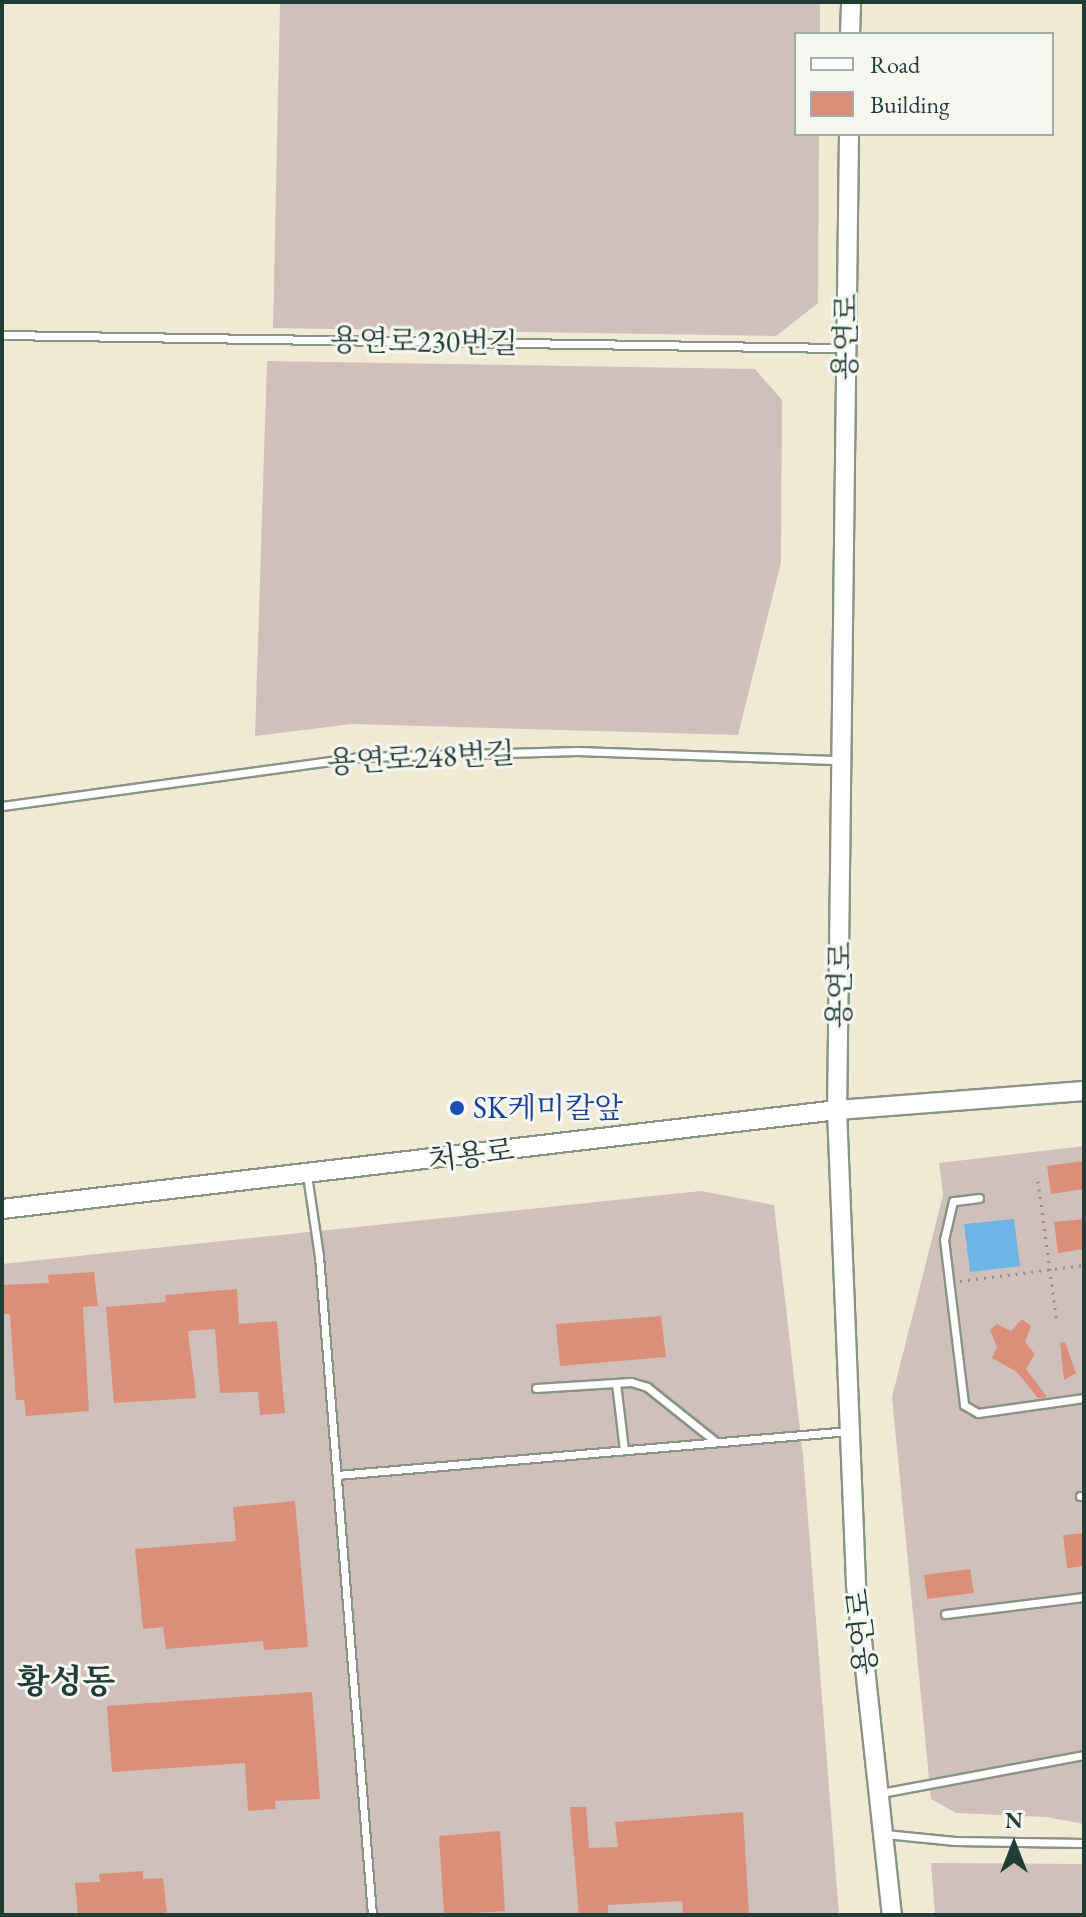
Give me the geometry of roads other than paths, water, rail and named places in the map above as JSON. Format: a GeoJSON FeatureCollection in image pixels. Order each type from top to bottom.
{"type":"FeatureCollection","features":[{"type":"Feature","properties":{"kind":"street"},"geometry":{"type":"LineString","coordinates":[[850,32],[851,2]]}},
{"type":"Feature","properties":{"kind":"street","name":"용연로"},"geometry":{"type":"LineString","coordinates":[[849,136],[844,760],[837,1110],[856,1585],[892,1915]]}},
{"type":"Feature","properties":{"kind":"street","name":"처용로"},"geometry":{"type":"LineString","coordinates":[[2,1209],[837,1110],[1084,1091]]}},
{"type":"Feature","properties":{"kind":"lane","name":"용연로230번길"},"geometry":{"type":"LineString","coordinates":[[2,335],[846,348]]}},
{"type":"Feature","properties":{"kind":"lane","name":"용연로248번길"},"geometry":{"type":"LineString","coordinates":[[2,806],[362,757],[577,751],[844,760]]}},
{"type":"Feature","properties":{"kind":"lane"},"geometry":{"type":"LineString","coordinates":[[307,1175],[319,1256],[372,1915]]}},
{"type":"Feature","properties":{"kind":"lane"},"geometry":{"type":"LineString","coordinates":[[979,1198],[958,1200],[949,1207],[944,1239],[960,1395],[969,1410],[1084,1398]]}},
{"type":"Feature","properties":{"kind":"lane"},"geometry":{"type":"LineString","coordinates":[[536,1388],[616,1383],[647,1387],[703,1437],[717,1442]]}},
{"type":"Feature","properties":{"kind":"lane"},"geometry":{"type":"LineString","coordinates":[[616,1383],[624,1450]]}},
{"type":"Feature","properties":{"kind":"lane"},"geometry":{"type":"LineString","coordinates":[[337,1475],[852,1430]]}},
{"type":"Feature","properties":{"kind":"lane"},"geometry":{"type":"LineString","coordinates":[[945,1614],[1084,1597]]}},
{"type":"Feature","properties":{"kind":"lane"},"geometry":{"type":"LineString","coordinates":[[879,1794],[1084,1755]]}},
{"type":"Feature","properties":{"kind":"lane"},"geometry":{"type":"LineString","coordinates":[[883,1834],[955,1841],[1084,1843]]}},
{"type":"Feature","properties":{"kind":"water"},"geometry":{"type":"Polygon","coordinates":[[[1014,1219],[1020,1266],[970,1272],[964,1224],[1014,1219]]]}},
{"type":"Feature","properties":{"kind":"place","name":"SK케미칼앞"},"geometry":{"type":"Point","coordinates":[457,1108]}},
{"type":"Feature","properties":{"kind":"district","name":"황성동"},"geometry":{"type":"Point","coordinates":[66,1682]}}]}
